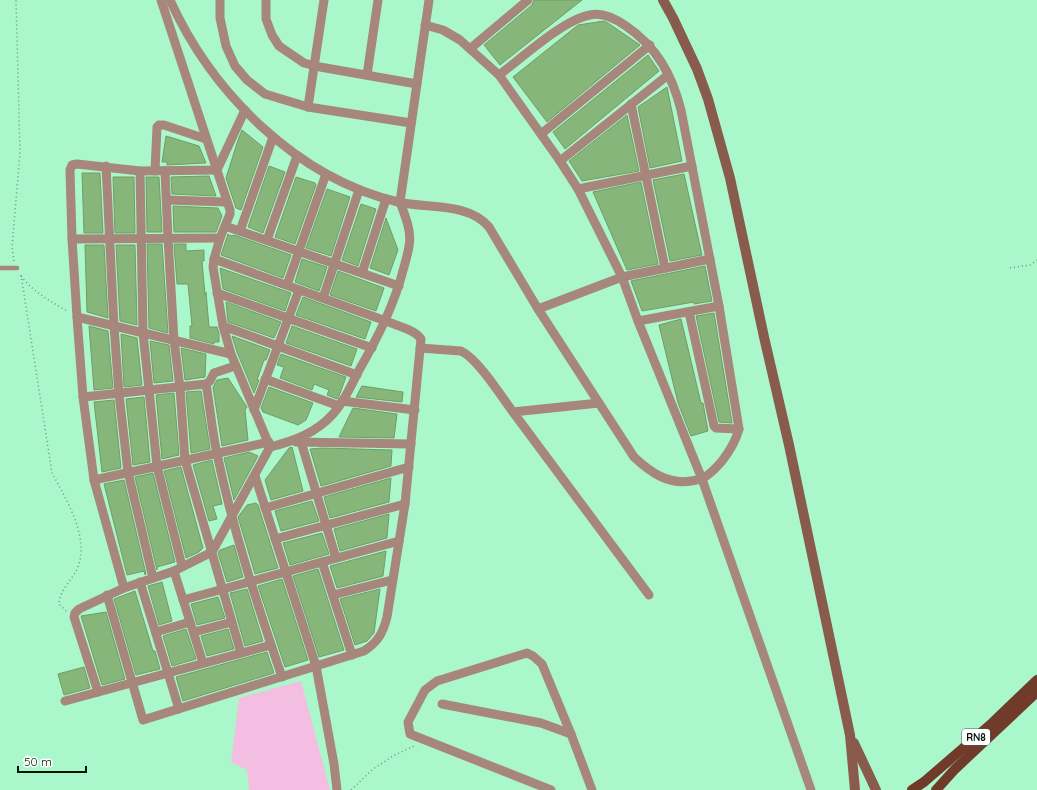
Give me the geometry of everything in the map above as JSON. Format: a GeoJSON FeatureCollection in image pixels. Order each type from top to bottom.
{"type":"FeatureCollection","features":[{"type":"Feature","properties":{"kind":"main road"},"geometry":{"type":"LineString","coordinates":[[663,0],[689,50],[697,69],[708,99],[730,178],[789,445],[850,735],[855,790]]}},
{"type":"Feature","properties":{"kind":"main road","name":"RN8"},"geometry":{"type":"LineString","coordinates":[[912,790],[924,782],[990,725],[1037,680]]}},
{"type":"Feature","properties":{"kind":"main road","name":"RN8"},"geometry":{"type":"LineString","coordinates":[[936,790],[955,769],[1037,692]]}},
{"type":"Feature","properties":{"kind":"main road"},"geometry":{"type":"LineString","coordinates":[[850,735],[876,790]]}},
{"type":"Feature","properties":{"kind":"street"},"geometry":{"type":"LineString","coordinates":[[161,0],[217,170],[226,202],[230,210],[220,238],[213,267],[223,326],[235,366],[270,445]]}},
{"type":"Feature","properties":{"kind":"street"},"geometry":{"type":"LineString","coordinates":[[170,0],[198,50],[212,71],[245,110],[297,156],[326,174],[359,190],[400,202],[460,210],[482,219],[489,227],[538,309],[634,457],[645,468],[660,477],[684,482],[702,479],[713,471],[725,458],[734,442],[739,428],[719,306],[676,91],[660,58],[650,45],[616,18],[597,14],[590,15],[564,26],[499,75]]}},
{"type":"Feature","properties":{"kind":"street"},"geometry":{"type":"LineString","coordinates":[[220,0],[220,18],[224,39],[235,66],[247,80],[265,94],[308,107],[411,123]]}},
{"type":"Feature","properties":{"kind":"street"},"geometry":{"type":"LineString","coordinates":[[266,0],[266,19],[272,35],[279,46],[304,63],[417,84]]}},
{"type":"Feature","properties":{"kind":"street"},"geometry":{"type":"LineString","coordinates":[[308,107],[324,0]]}},
{"type":"Feature","properties":{"kind":"street"},"geometry":{"type":"LineString","coordinates":[[367,75],[378,0]]}},
{"type":"Feature","properties":{"kind":"street"},"geometry":{"type":"LineString","coordinates":[[297,442],[313,432],[333,414],[341,403],[386,321],[399,286],[410,246],[407,221],[400,202],[429,0]]}},
{"type":"Feature","properties":{"kind":"street"},"geometry":{"type":"LineString","coordinates":[[470,48],[528,0]]}},
{"type":"Feature","properties":{"kind":"street"},"geometry":{"type":"LineString","coordinates":[[425,25],[452,35],[470,48],[499,75],[578,189],[622,277],[638,321],[702,479],[811,790]]}},
{"type":"Feature","properties":{"kind":"street"},"geometry":{"type":"LineString","coordinates":[[541,134],[650,45]]}},
{"type":"Feature","properties":{"kind":"street"},"geometry":{"type":"LineString","coordinates":[[560,161],[668,75]]}},
{"type":"Feature","properties":{"kind":"street"},"geometry":{"type":"LineString","coordinates":[[631,104],[665,268]]}},
{"type":"Feature","properties":{"kind":"street"},"geometry":{"type":"LineString","coordinates":[[217,170],[245,110]]}},
{"type":"Feature","properties":{"kind":"street"},"geometry":{"type":"LineString","coordinates":[[155,172],[157,127],[159,125],[164,125],[206,140]]}},
{"type":"Feature","properties":{"kind":"street"},"geometry":{"type":"LineString","coordinates":[[240,231],[274,137]]}},
{"type":"Feature","properties":{"kind":"street"},"geometry":{"type":"LineString","coordinates":[[267,240],[297,156]]}},
{"type":"Feature","properties":{"kind":"street"},"geometry":{"type":"LineString","coordinates":[[124,588],[94,480],[83,397],[72,239],[71,167],[77,164],[155,172],[217,170]]}},
{"type":"Feature","properties":{"kind":"street"},"geometry":{"type":"LineString","coordinates":[[106,166],[109,240],[119,394],[128,472],[153,578]]}},
{"type":"Feature","properties":{"kind":"street"},"geometry":{"type":"LineString","coordinates":[[578,189],[692,166]]}},
{"type":"Feature","properties":{"kind":"street"},"geometry":{"type":"LineString","coordinates":[[140,171],[140,239],[143,333],[157,466],[183,600],[203,663]]}},
{"type":"Feature","properties":{"kind":"street"},"geometry":{"type":"LineString","coordinates":[[165,171],[174,340],[180,388],[185,460],[242,653]]}},
{"type":"Feature","properties":{"kind":"street"},"geometry":{"type":"LineString","coordinates":[[287,285],[326,174]]}},
{"type":"Feature","properties":{"kind":"street"},"geometry":{"type":"LineString","coordinates":[[323,298],[359,190]]}},
{"type":"Feature","properties":{"kind":"street"},"geometry":{"type":"LineString","coordinates":[[362,273],[386,198]]}},
{"type":"Feature","properties":{"kind":"street"},"geometry":{"type":"LineString","coordinates":[[167,200],[226,202]]}},
{"type":"Feature","properties":{"kind":"street"},"geometry":{"type":"LineString","coordinates":[[225,226],[399,286]]}},
{"type":"Feature","properties":{"kind":"street"},"geometry":{"type":"LineString","coordinates":[[72,239],[109,240],[220,238]]}},
{"type":"Feature","properties":{"kind":"street"},"geometry":{"type":"LineString","coordinates":[[107,595],[143,720],[352,655],[369,648],[384,631],[405,504],[421,339],[418,336],[386,321],[214,259]]}},
{"type":"Feature","properties":{"kind":"street"},"geometry":{"type":"LineString","coordinates":[[538,309],[622,277],[710,259]]}},
{"type":"Feature","properties":{"kind":"street"},"geometry":{"type":"LineString","coordinates":[[254,410],[299,290]]}},
{"type":"Feature","properties":{"kind":"street"},"geometry":{"type":"LineString","coordinates":[[217,293],[372,348]]}},
{"type":"Feature","properties":{"kind":"street"},"geometry":{"type":"LineString","coordinates":[[638,321],[719,306]]}},
{"type":"Feature","properties":{"kind":"street"},"geometry":{"type":"LineString","coordinates":[[689,312],[714,426],[721,429],[739,428]]}},
{"type":"Feature","properties":{"kind":"street"},"geometry":{"type":"LineString","coordinates":[[77,317],[231,354]]}},
{"type":"Feature","properties":{"kind":"street"},"geometry":{"type":"LineString","coordinates":[[223,326],[357,375]]}},
{"type":"Feature","properties":{"kind":"street"},"geometry":{"type":"LineString","coordinates":[[420,348],[461,351],[475,361],[649,594]]}},
{"type":"Feature","properties":{"kind":"street"},"geometry":{"type":"LineString","coordinates":[[83,397],[180,388],[206,384],[210,381],[214,373],[235,366]]}},
{"type":"Feature","properties":{"kind":"street"},"geometry":{"type":"LineString","coordinates":[[265,379],[341,403],[415,410]]}},
{"type":"Feature","properties":{"kind":"street"},"geometry":{"type":"LineString","coordinates":[[206,384],[217,453],[232,516],[282,677]]}},
{"type":"Feature","properties":{"kind":"street"},"geometry":{"type":"LineString","coordinates":[[513,412],[599,403]]}},
{"type":"Feature","properties":{"kind":"street"},"geometry":{"type":"LineString","coordinates":[[94,480],[217,453],[270,445],[297,442],[411,444]]}},
{"type":"Feature","properties":{"kind":"street"},"geometry":{"type":"LineString","coordinates":[[297,442],[316,493],[336,558]]}},
{"type":"Feature","properties":{"kind":"street"},"geometry":{"type":"LineString","coordinates":[[98,692],[74,617],[75,613],[79,609],[107,595],[178,569],[212,552],[255,476],[270,445]]}},
{"type":"Feature","properties":{"kind":"street"},"geometry":{"type":"LineString","coordinates":[[265,508],[409,468]]}},
{"type":"Feature","properties":{"kind":"street"},"geometry":{"type":"LineString","coordinates":[[255,476],[316,666],[334,764],[337,790]]}},
{"type":"Feature","properties":{"kind":"street"},"geometry":{"type":"LineString","coordinates":[[275,539],[405,504]]}},
{"type":"Feature","properties":{"kind":"street"},"geometry":{"type":"LineString","coordinates":[[183,600],[399,541]]}},
{"type":"Feature","properties":{"kind":"street"},"geometry":{"type":"LineString","coordinates":[[322,562],[352,655]]}},
{"type":"Feature","properties":{"kind":"street"},"geometry":{"type":"LineString","coordinates":[[333,595],[392,580]]}},
{"type":"Feature","properties":{"kind":"street"},"geometry":{"type":"LineString","coordinates":[[140,582],[179,709]]}},
{"type":"Feature","properties":{"kind":"street"},"geometry":{"type":"LineString","coordinates":[[156,632],[190,622]]}},
{"type":"Feature","properties":{"kind":"street"},"geometry":{"type":"LineString","coordinates":[[194,632],[232,622]]}},
{"type":"Feature","properties":{"kind":"street"},"geometry":{"type":"LineString","coordinates":[[65,701],[271,645]]}},
{"type":"Feature","properties":{"kind":"street"},"geometry":{"type":"LineString","coordinates":[[551,790],[410,734],[408,722],[425,690],[437,681],[527,653],[533,656],[542,664],[592,790]]}},
{"type":"Feature","properties":{"kind":"street"},"geometry":{"type":"LineString","coordinates":[[442,704],[537,722],[571,734]]}},
{"type":"Feature","properties":{"kind":"lane"},"geometry":{"type":"LineString","coordinates":[[0,268],[16,268]]}},
{"type":"Feature","properties":{"kind":"path"},"geometry":{"type":"LineString","coordinates":[[16,0],[20,153],[12,247],[13,258],[16,268],[28,284],[42,296],[77,317]]}},
{"type":"Feature","properties":{"kind":"path"},"geometry":{"type":"LineString","coordinates":[[1010,268],[1030,265],[1037,260]]}},
{"type":"Feature","properties":{"kind":"path"},"geometry":{"type":"LineString","coordinates":[[21,275],[52,473],[67,502],[79,531],[81,545],[78,567],[71,581],[61,593],[59,602],[61,607],[74,617]]}},
{"type":"Feature","properties":{"kind":"path"},"geometry":{"type":"LineString","coordinates":[[351,790],[373,769],[393,756],[426,740]]}},
{"type":"Feature","properties":{"kind":"shaded area"},"geometry":{"type":"Polygon","coordinates":[[[301,681],[330,790],[249,790],[247,770],[231,762],[239,698],[301,681]]]}},
{"type":"Feature","properties":{"kind":"building"},"geometry":{"type":"Polygon","coordinates":[[[534,0],[582,0],[500,65],[484,45],[532,5],[534,0]]]}},
{"type":"Feature","properties":{"kind":"building"},"geometry":{"type":"Polygon","coordinates":[[[604,21],[640,45],[547,122],[513,77],[578,25],[604,21]]]}},
{"type":"Feature","properties":{"kind":"building"},"geometry":{"type":"Polygon","coordinates":[[[648,55],[659,71],[565,149],[553,132],[648,55]]]}},
{"type":"Feature","properties":{"kind":"building"},"geometry":{"type":"Polygon","coordinates":[[[667,87],[682,161],[650,168],[638,107],[667,87]]]}},
{"type":"Feature","properties":{"kind":"building"},"geometry":{"type":"Polygon","coordinates":[[[627,115],[639,171],[582,181],[569,161],[627,115]]]}},
{"type":"Feature","properties":{"kind":"building"},"geometry":{"type":"Polygon","coordinates":[[[242,130],[263,147],[241,210],[236,208],[226,178],[242,130]]]}},
{"type":"Feature","properties":{"kind":"building"},"geometry":{"type":"Polygon","coordinates":[[[166,136],[199,146],[206,163],[167,165],[167,162],[162,162],[166,136]]]}},
{"type":"Feature","properties":{"kind":"building"},"geometry":{"type":"Polygon","coordinates":[[[269,166],[285,172],[263,233],[248,227],[269,166]]]}},
{"type":"Feature","properties":{"kind":"building"},"geometry":{"type":"Polygon","coordinates":[[[82,173],[100,173],[103,233],[84,233],[82,173]]]}},
{"type":"Feature","properties":{"kind":"building"},"geometry":{"type":"Polygon","coordinates":[[[684,174],[702,255],[670,261],[653,180],[684,174]]]}},
{"type":"Feature","properties":{"kind":"building"},"geometry":{"type":"Polygon","coordinates":[[[209,176],[216,196],[172,194],[171,177],[209,176]]]}},
{"type":"Feature","properties":{"kind":"building"},"geometry":{"type":"Polygon","coordinates":[[[113,177],[134,177],[135,233],[115,233],[113,177]]]}},
{"type":"Feature","properties":{"kind":"building"},"geometry":{"type":"Polygon","coordinates":[[[146,177],[159,177],[162,232],[147,232],[146,177]]]}},
{"type":"Feature","properties":{"kind":"building"},"geometry":{"type":"Polygon","coordinates":[[[296,177],[315,183],[316,185],[295,244],[275,237],[296,177]]]}},
{"type":"Feature","properties":{"kind":"building"},"geometry":{"type":"Polygon","coordinates":[[[641,182],[658,264],[627,270],[593,192],[641,182]]]}},
{"type":"Feature","properties":{"kind":"building"},"geometry":{"type":"Polygon","coordinates":[[[327,189],[350,197],[331,256],[306,248],[327,189]]]}},
{"type":"Feature","properties":{"kind":"building"},"geometry":{"type":"Polygon","coordinates":[[[361,204],[376,209],[358,266],[342,260],[361,204]]]}},
{"type":"Feature","properties":{"kind":"building"},"geometry":{"type":"Polygon","coordinates":[[[173,206],[218,208],[222,216],[216,232],[174,232],[173,206]]]}},
{"type":"Feature","properties":{"kind":"building"},"geometry":{"type":"Polygon","coordinates":[[[386,218],[398,250],[389,275],[370,268],[386,218]]]}},
{"type":"Feature","properties":{"kind":"building"},"geometry":{"type":"Polygon","coordinates":[[[228,234],[291,255],[283,278],[221,255],[228,234]]]}},
{"type":"Feature","properties":{"kind":"building"},"geometry":{"type":"Polygon","coordinates":[[[147,244],[162,244],[168,333],[149,328],[147,244]]]}},
{"type":"Feature","properties":{"kind":"building"},"geometry":{"type":"Polygon","coordinates":[[[174,244],[186,244],[186,251],[204,250],[204,261],[202,261],[209,327],[217,327],[219,342],[214,342],[214,344],[190,338],[190,326],[192,326],[188,284],[177,284],[174,244]]]}},
{"type":"Feature","properties":{"kind":"building"},"geometry":{"type":"Polygon","coordinates":[[[85,245],[104,245],[108,318],[87,312],[85,245]]]}},
{"type":"Feature","properties":{"kind":"building"},"geometry":{"type":"Polygon","coordinates":[[[116,245],[135,245],[137,325],[120,321],[116,245]]]}},
{"type":"Feature","properties":{"kind":"building"},"geometry":{"type":"Polygon","coordinates":[[[302,259],[327,267],[319,291],[295,282],[302,259]]]}},
{"type":"Feature","properties":{"kind":"building"},"geometry":{"type":"Polygon","coordinates":[[[705,266],[712,301],[694,304],[694,302],[642,311],[631,281],[705,266]]]}},
{"type":"Feature","properties":{"kind":"building"},"geometry":{"type":"Polygon","coordinates":[[[220,268],[291,293],[285,311],[223,289],[220,268]]]}},
{"type":"Feature","properties":{"kind":"building"},"geometry":{"type":"Polygon","coordinates":[[[338,271],[384,288],[376,311],[330,295],[338,271]]]}},
{"type":"Feature","properties":{"kind":"building"},"geometry":{"type":"Polygon","coordinates":[[[303,297],[371,322],[365,339],[296,315],[303,297]]]}},
{"type":"Feature","properties":{"kind":"building"},"geometry":{"type":"Polygon","coordinates":[[[226,302],[281,322],[274,338],[228,322],[226,302]]]}},
{"type":"Feature","properties":{"kind":"building"},"geometry":{"type":"Polygon","coordinates":[[[714,313],[732,423],[719,422],[696,316],[714,313]]]}},
{"type":"Feature","properties":{"kind":"building"},"geometry":{"type":"Polygon","coordinates":[[[681,319],[701,403],[703,403],[708,431],[691,436],[678,403],[659,325],[681,319]]]}},
{"type":"Feature","properties":{"kind":"building"},"geometry":{"type":"Polygon","coordinates":[[[89,326],[108,331],[113,388],[94,390],[89,326]]]}},
{"type":"Feature","properties":{"kind":"building"},"geometry":{"type":"Polygon","coordinates":[[[292,326],[357,349],[351,366],[286,343],[292,326]]]}},
{"type":"Feature","properties":{"kind":"building"},"geometry":{"type":"Polygon","coordinates":[[[121,334],[137,338],[142,385],[124,387],[121,334]]]}},
{"type":"Feature","properties":{"kind":"building"},"geometry":{"type":"Polygon","coordinates":[[[232,336],[270,350],[266,360],[264,360],[254,393],[237,352],[232,336]]]}},
{"type":"Feature","properties":{"kind":"building"},"geometry":{"type":"Polygon","coordinates":[[[150,341],[169,345],[173,381],[154,383],[150,341]]]}},
{"type":"Feature","properties":{"kind":"building"},"geometry":{"type":"Polygon","coordinates":[[[181,348],[206,354],[205,377],[185,380],[181,348]]]}},
{"type":"Feature","properties":{"kind":"building"},"geometry":{"type":"Polygon","coordinates":[[[281,354],[346,377],[337,399],[327,395],[329,390],[314,384],[312,390],[280,378],[284,367],[277,365],[281,354]]]}},
{"type":"Feature","properties":{"kind":"building"},"geometry":{"type":"Polygon","coordinates":[[[228,378],[247,407],[245,410],[248,440],[222,446],[213,387],[217,380],[228,378]]]}},
{"type":"Feature","properties":{"kind":"building"},"geometry":{"type":"Polygon","coordinates":[[[362,386],[403,392],[402,402],[356,397],[362,386]]]}},
{"type":"Feature","properties":{"kind":"building"},"geometry":{"type":"Polygon","coordinates":[[[269,387],[313,403],[306,420],[298,425],[263,412],[261,408],[269,387]]]}},
{"type":"Feature","properties":{"kind":"building"},"geometry":{"type":"Polygon","coordinates":[[[201,391],[210,449],[191,453],[186,392],[201,391]]]}},
{"type":"Feature","properties":{"kind":"building"},"geometry":{"type":"Polygon","coordinates":[[[174,393],[179,455],[162,459],[156,395],[174,393]]]}},
{"type":"Feature","properties":{"kind":"building"},"geometry":{"type":"Polygon","coordinates":[[[144,397],[150,462],[133,465],[126,399],[144,397]]]}},
{"type":"Feature","properties":{"kind":"building"},"geometry":{"type":"Polygon","coordinates":[[[114,400],[121,468],[102,472],[94,402],[114,400]]]}},
{"type":"Feature","properties":{"kind":"building"},"geometry":{"type":"Polygon","coordinates":[[[353,408],[397,414],[394,438],[339,437],[353,408]]]}},
{"type":"Feature","properties":{"kind":"building"},"geometry":{"type":"Polygon","coordinates":[[[292,447],[303,491],[271,500],[265,480],[289,448],[292,447]]]}},
{"type":"Feature","properties":{"kind":"building"},"geometry":{"type":"Polygon","coordinates":[[[310,449],[392,450],[391,466],[321,486],[310,449]]]}},
{"type":"Feature","properties":{"kind":"building"},"geometry":{"type":"Polygon","coordinates":[[[249,452],[258,456],[234,500],[224,458],[249,452]]]}},
{"type":"Feature","properties":{"kind":"building"},"geometry":{"type":"Polygon","coordinates":[[[212,460],[222,504],[213,506],[217,519],[209,521],[193,465],[212,460]]]}},
{"type":"Feature","properties":{"kind":"building"},"geometry":{"type":"Polygon","coordinates":[[[181,467],[203,548],[199,552],[186,558],[164,471],[181,467]]]}},
{"type":"Feature","properties":{"kind":"building"},"geometry":{"type":"Polygon","coordinates":[[[153,473],[175,562],[157,567],[157,570],[135,477],[153,473]]]}},
{"type":"Feature","properties":{"kind":"building"},"geometry":{"type":"Polygon","coordinates":[[[391,478],[389,502],[330,518],[324,497],[391,478]]]}},
{"type":"Feature","properties":{"kind":"building"},"geometry":{"type":"Polygon","coordinates":[[[124,480],[145,575],[144,571],[127,575],[104,484],[124,480]]]}},
{"type":"Feature","properties":{"kind":"building"},"geometry":{"type":"Polygon","coordinates":[[[312,501],[319,521],[281,531],[275,511],[312,501]]]}},
{"type":"Feature","properties":{"kind":"building"},"geometry":{"type":"Polygon","coordinates":[[[256,503],[258,505],[278,568],[255,574],[238,517],[247,505],[256,503]]]}},
{"type":"Feature","properties":{"kind":"building"},"geometry":{"type":"Polygon","coordinates":[[[389,514],[387,538],[340,551],[334,529],[389,514]]]}},
{"type":"Feature","properties":{"kind":"building"},"geometry":{"type":"Polygon","coordinates":[[[322,533],[329,554],[290,565],[283,543],[322,533]]]}},
{"type":"Feature","properties":{"kind":"building"},"geometry":{"type":"Polygon","coordinates":[[[234,545],[243,577],[227,582],[218,553],[220,550],[234,545]]]}},
{"type":"Feature","properties":{"kind":"building"},"geometry":{"type":"Polygon","coordinates":[[[386,551],[383,576],[337,588],[330,566],[386,551]]]}},
{"type":"Feature","properties":{"kind":"building"},"geometry":{"type":"Polygon","coordinates":[[[318,569],[344,650],[319,657],[293,576],[318,569]]]}},
{"type":"Feature","properties":{"kind":"building"},"geometry":{"type":"Polygon","coordinates":[[[282,579],[308,660],[285,667],[258,586],[282,579]]]}},
{"type":"Feature","properties":{"kind":"building"},"geometry":{"type":"Polygon","coordinates":[[[162,582],[172,621],[159,625],[148,586],[162,582]]]}},
{"type":"Feature","properties":{"kind":"building"},"geometry":{"type":"Polygon","coordinates":[[[247,589],[263,641],[245,646],[230,593],[247,589]]]}},
{"type":"Feature","properties":{"kind":"building"},"geometry":{"type":"Polygon","coordinates":[[[380,589],[374,633],[367,641],[355,645],[340,599],[380,589]]]}},
{"type":"Feature","properties":{"kind":"building"},"geometry":{"type":"Polygon","coordinates":[[[135,591],[160,669],[136,675],[114,599],[135,591]]]}},
{"type":"Feature","properties":{"kind":"building"},"geometry":{"type":"Polygon","coordinates":[[[218,597],[225,618],[197,625],[191,604],[218,597]]]}},
{"type":"Feature","properties":{"kind":"building"},"geometry":{"type":"Polygon","coordinates":[[[106,612],[125,679],[102,685],[81,616],[106,612]]]}},
{"type":"Feature","properties":{"kind":"building"},"geometry":{"type":"Polygon","coordinates":[[[186,629],[196,659],[172,666],[163,636],[186,629]]]}},
{"type":"Feature","properties":{"kind":"building"},"geometry":{"type":"Polygon","coordinates":[[[228,629],[234,649],[207,656],[201,636],[228,629]]]}},
{"type":"Feature","properties":{"kind":"building"},"geometry":{"type":"Polygon","coordinates":[[[267,652],[274,673],[183,701],[176,677],[267,652]]]}},
{"type":"Feature","properties":{"kind":"building"},"geometry":{"type":"Polygon","coordinates":[[[84,667],[90,688],[64,695],[58,674],[84,667]]]}}]}
